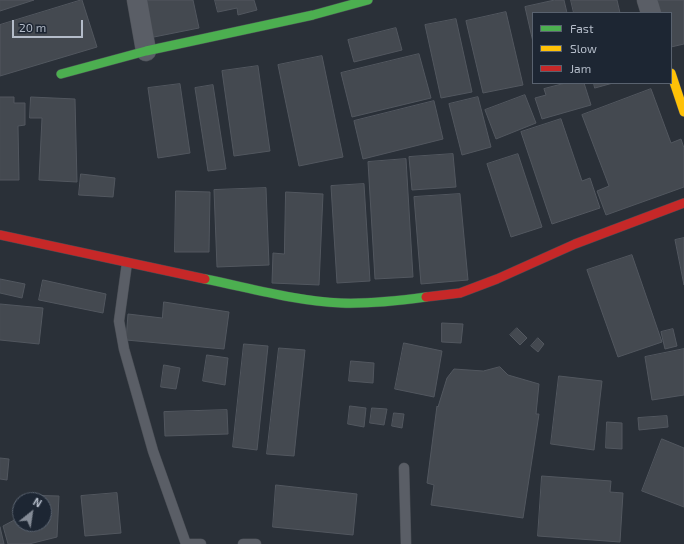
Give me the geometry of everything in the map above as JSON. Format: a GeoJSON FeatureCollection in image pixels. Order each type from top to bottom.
{"type":"FeatureCollection","features":[{"type":"Feature","properties":{"kind":"street"},"geometry":{"type":"LineString","coordinates":[[138,0],[146,51]]}},
{"type":"Feature","properties":{"kind":"street"},"geometry":{"type":"LineString","coordinates":[[61,74],[146,51],[313,15],[368,0]]}},
{"type":"Feature","properties":{"kind":"street"},"geometry":{"type":"LineString","coordinates":[[647,0],[651,12]]}},
{"type":"Feature","properties":{"kind":"street"},"geometry":{"type":"LineString","coordinates":[[672,76],[684,112]]}},
{"type":"Feature","properties":{"kind":"street"},"geometry":{"type":"LineString","coordinates":[[0,235],[301,299],[340,303],[380,303],[460,293],[497,279],[575,244],[684,203]]}},
{"type":"Feature","properties":{"kind":"lane"},"geometry":{"type":"LineString","coordinates":[[127,263],[119,321],[124,349],[153,451],[186,544],[201,544]]}},
{"type":"Feature","properties":{"kind":"lane"},"geometry":{"type":"LineString","coordinates":[[404,468],[406,544]]}},
{"type":"Feature","properties":{"kind":"lane"},"geometry":{"type":"LineString","coordinates":[[243,544],[256,544]]}},
{"type":"Feature","properties":{"kind":"building"},"geometry":{"type":"Polygon","coordinates":[[[0,0],[34,0],[0,11],[0,0]]]}},
{"type":"Feature","properties":{"kind":"building"},"geometry":{"type":"Polygon","coordinates":[[[82,0],[97,47],[0,76],[0,25],[82,0]]]}},
{"type":"Feature","properties":{"kind":"building"},"geometry":{"type":"Polygon","coordinates":[[[146,0],[193,0],[199,28],[154,37],[146,0]]]}},
{"type":"Feature","properties":{"kind":"building"},"geometry":{"type":"Polygon","coordinates":[[[215,0],[254,0],[257,10],[238,15],[237,8],[218,12],[215,0]]]}},
{"type":"Feature","properties":{"kind":"building"},"geometry":{"type":"Polygon","coordinates":[[[555,0],[564,0],[567,12],[532,12],[532,38],[525,7],[555,0]]]}},
{"type":"Feature","properties":{"kind":"building"},"geometry":{"type":"Polygon","coordinates":[[[571,0],[617,0],[620,12],[574,12],[571,0]]]}},
{"type":"Feature","properties":{"kind":"building"},"geometry":{"type":"Polygon","coordinates":[[[653,0],[684,0],[684,44],[672,47],[672,12],[657,12],[653,0]]]}},
{"type":"Feature","properties":{"kind":"building"},"geometry":{"type":"Polygon","coordinates":[[[506,12],[523,85],[483,93],[466,21],[506,12]]]}},
{"type":"Feature","properties":{"kind":"building"},"geometry":{"type":"Polygon","coordinates":[[[456,19],[472,92],[441,98],[425,25],[456,19]]]}},
{"type":"Feature","properties":{"kind":"building"},"geometry":{"type":"Polygon","coordinates":[[[396,28],[402,50],[354,62],[348,40],[396,28]]]}},
{"type":"Feature","properties":{"kind":"building"},"geometry":{"type":"Polygon","coordinates":[[[419,54],[431,98],[352,117],[341,73],[419,54]]]}},
{"type":"Feature","properties":{"kind":"building"},"geometry":{"type":"Polygon","coordinates":[[[322,56],[343,157],[299,166],[278,65],[322,56]]]}},
{"type":"Feature","properties":{"kind":"building"},"geometry":{"type":"Polygon","coordinates":[[[258,66],[270,151],[234,156],[222,71],[258,66]]]}},
{"type":"Feature","properties":{"kind":"building"},"geometry":{"type":"Polygon","coordinates":[[[180,84],[190,153],[158,158],[148,88],[180,84]]]}},
{"type":"Feature","properties":{"kind":"building"},"geometry":{"type":"Polygon","coordinates":[[[562,84],[584,84],[591,105],[542,119],[535,98],[546,95],[544,89],[562,84]]]}},
{"type":"Feature","properties":{"kind":"building"},"geometry":{"type":"Polygon","coordinates":[[[594,84],[609,84],[595,88],[594,84]]]}},
{"type":"Feature","properties":{"kind":"building"},"geometry":{"type":"Polygon","coordinates":[[[213,85],[226,169],[208,171],[195,88],[213,85]]]}},
{"type":"Feature","properties":{"kind":"building"},"geometry":{"type":"Polygon","coordinates":[[[651,89],[671,143],[681,139],[684,148],[684,187],[606,215],[597,191],[609,186],[582,115],[651,89]]]}},
{"type":"Feature","properties":{"kind":"building"},"geometry":{"type":"Polygon","coordinates":[[[525,95],[536,123],[496,139],[485,110],[525,95]]]}},
{"type":"Feature","properties":{"kind":"building"},"geometry":{"type":"Polygon","coordinates":[[[0,97],[14,97],[14,103],[25,103],[25,125],[18,126],[19,180],[0,180],[0,97]]]}},
{"type":"Feature","properties":{"kind":"building"},"geometry":{"type":"Polygon","coordinates":[[[31,97],[75,99],[77,182],[39,180],[42,118],[30,118],[31,97]]]}},
{"type":"Feature","properties":{"kind":"building"},"geometry":{"type":"Polygon","coordinates":[[[478,97],[491,147],[462,155],[449,104],[478,97]]]}},
{"type":"Feature","properties":{"kind":"building"},"geometry":{"type":"Polygon","coordinates":[[[434,101],[443,139],[363,159],[354,121],[434,101]]]}},
{"type":"Feature","properties":{"kind":"building"},"geometry":{"type":"Polygon","coordinates":[[[561,119],[582,181],[590,178],[600,208],[552,224],[521,132],[561,119]]]}},
{"type":"Feature","properties":{"kind":"building"},"geometry":{"type":"Polygon","coordinates":[[[453,154],[456,187],[412,190],[409,157],[453,154]]]}},
{"type":"Feature","properties":{"kind":"building"},"geometry":{"type":"Polygon","coordinates":[[[518,154],[542,227],[511,237],[487,164],[518,154]]]}},
{"type":"Feature","properties":{"kind":"building"},"geometry":{"type":"Polygon","coordinates":[[[406,159],[413,277],[375,279],[368,162],[406,159]]]}},
{"type":"Feature","properties":{"kind":"building"},"geometry":{"type":"Polygon","coordinates":[[[81,174],[115,178],[113,197],[79,195],[81,174]]]}},
{"type":"Feature","properties":{"kind":"building"},"geometry":{"type":"Polygon","coordinates":[[[364,184],[370,281],[337,283],[331,186],[364,184]]]}},
{"type":"Feature","properties":{"kind":"building"},"geometry":{"type":"Polygon","coordinates":[[[266,188],[269,265],[217,267],[214,190],[266,188]]]}},
{"type":"Feature","properties":{"kind":"building"},"geometry":{"type":"Polygon","coordinates":[[[176,191],[210,192],[209,252],[175,252],[176,191]]]}},
{"type":"Feature","properties":{"kind":"building"},"geometry":{"type":"Polygon","coordinates":[[[286,192],[323,194],[319,285],[272,283],[273,253],[284,254],[286,192]]]}},
{"type":"Feature","properties":{"kind":"building"},"geometry":{"type":"Polygon","coordinates":[[[460,194],[468,280],[421,284],[414,197],[460,194]]]}},
{"type":"Feature","properties":{"kind":"building"},"geometry":{"type":"Polygon","coordinates":[[[684,238],[684,285],[675,240],[684,238]]]}},
{"type":"Feature","properties":{"kind":"building"},"geometry":{"type":"Polygon","coordinates":[[[632,255],[662,342],[618,357],[587,270],[632,255]]]}},
{"type":"Feature","properties":{"kind":"building"},"geometry":{"type":"Polygon","coordinates":[[[0,279],[25,284],[22,298],[0,293],[0,279]]]}},
{"type":"Feature","properties":{"kind":"building"},"geometry":{"type":"Polygon","coordinates":[[[43,280],[106,294],[103,313],[39,300],[43,280]]]}},
{"type":"Feature","properties":{"kind":"building"},"geometry":{"type":"Polygon","coordinates":[[[164,302],[229,312],[224,349],[126,340],[128,314],[162,318],[164,302]]]}},
{"type":"Feature","properties":{"kind":"building"},"geometry":{"type":"Polygon","coordinates":[[[0,304],[43,308],[39,344],[0,340],[0,304]]]}},
{"type":"Feature","properties":{"kind":"building"},"geometry":{"type":"Polygon","coordinates":[[[442,323],[463,324],[461,343],[442,342],[442,323]]]}},
{"type":"Feature","properties":{"kind":"building"},"geometry":{"type":"Polygon","coordinates":[[[517,328],[527,338],[520,345],[510,335],[517,328]]]}},
{"type":"Feature","properties":{"kind":"building"},"geometry":{"type":"Polygon","coordinates":[[[673,329],[677,346],[665,349],[661,332],[673,329]]]}},
{"type":"Feature","properties":{"kind":"building"},"geometry":{"type":"Polygon","coordinates":[[[538,338],[544,344],[538,352],[531,346],[538,338]]]}},
{"type":"Feature","properties":{"kind":"building"},"geometry":{"type":"Polygon","coordinates":[[[404,343],[442,351],[434,397],[395,389],[404,343]]]}},
{"type":"Feature","properties":{"kind":"building"},"geometry":{"type":"Polygon","coordinates":[[[244,344],[268,346],[257,450],[233,447],[244,344]]]}},
{"type":"Feature","properties":{"kind":"building"},"geometry":{"type":"Polygon","coordinates":[[[279,348],[305,350],[294,456],[267,454],[279,348]]]}},
{"type":"Feature","properties":{"kind":"building"},"geometry":{"type":"Polygon","coordinates":[[[684,349],[684,395],[652,400],[645,357],[684,349]]]}},
{"type":"Feature","properties":{"kind":"building"},"geometry":{"type":"Polygon","coordinates":[[[207,355],[228,358],[225,385],[203,381],[207,355]]]}},
{"type":"Feature","properties":{"kind":"building"},"geometry":{"type":"Polygon","coordinates":[[[351,361],[374,363],[373,383],[349,381],[351,361]]]}},
{"type":"Feature","properties":{"kind":"building"},"geometry":{"type":"Polygon","coordinates":[[[164,365],[180,368],[176,389],[161,387],[164,365]]]}},
{"type":"Feature","properties":{"kind":"building"},"geometry":{"type":"Polygon","coordinates":[[[500,367],[508,375],[539,384],[536,414],[539,414],[523,518],[431,505],[434,485],[427,483],[437,406],[438,407],[447,378],[454,369],[483,371],[500,367]]]}},
{"type":"Feature","properties":{"kind":"building"},"geometry":{"type":"Polygon","coordinates":[[[559,376],[602,381],[594,450],[551,444],[559,376]]]}},
{"type":"Feature","properties":{"kind":"building"},"geometry":{"type":"Polygon","coordinates":[[[350,406],[366,408],[364,427],[348,424],[350,406]]]}},
{"type":"Feature","properties":{"kind":"building"},"geometry":{"type":"Polygon","coordinates":[[[372,408],[387,409],[384,425],[370,423],[372,408]]]}},
{"type":"Feature","properties":{"kind":"building"},"geometry":{"type":"Polygon","coordinates":[[[227,410],[228,434],[165,436],[164,412],[227,410]]]}},
{"type":"Feature","properties":{"kind":"building"},"geometry":{"type":"Polygon","coordinates":[[[394,413],[404,414],[402,428],[392,426],[394,413]]]}},
{"type":"Feature","properties":{"kind":"building"},"geometry":{"type":"Polygon","coordinates":[[[667,416],[668,427],[639,430],[638,418],[667,416]]]}},
{"type":"Feature","properties":{"kind":"building"},"geometry":{"type":"Polygon","coordinates":[[[607,422],[622,423],[622,449],[606,448],[607,422]]]}},
{"type":"Feature","properties":{"kind":"building"},"geometry":{"type":"Polygon","coordinates":[[[662,439],[684,448],[684,507],[642,491],[662,439]]]}},
{"type":"Feature","properties":{"kind":"building"},"geometry":{"type":"Polygon","coordinates":[[[0,458],[9,459],[7,480],[0,479],[0,458]]]}},
{"type":"Feature","properties":{"kind":"building"},"geometry":{"type":"Polygon","coordinates":[[[542,476],[611,481],[610,492],[623,493],[620,542],[538,536],[542,476]]]}},
{"type":"Feature","properties":{"kind":"building"},"geometry":{"type":"Polygon","coordinates":[[[276,485],[357,494],[353,535],[273,527],[276,485]]]}},
{"type":"Feature","properties":{"kind":"building"},"geometry":{"type":"Polygon","coordinates":[[[117,493],[121,533],[85,536],[81,496],[117,493]]]}},
{"type":"Feature","properties":{"kind":"building"},"geometry":{"type":"Polygon","coordinates":[[[52,496],[59,496],[57,537],[29,544],[8,544],[3,526],[12,521],[12,532],[52,532],[52,496]]]}},
{"type":"Feature","properties":{"kind":"building"},"geometry":{"type":"Polygon","coordinates":[[[0,527],[4,544],[0,544],[0,527]]]}},
{"type":"Feature","properties":{"kind":"traffic: fast"},"geometry":{"type":"LineString","coordinates":[[61,74],[146,51],[313,15],[368,0]]}},
{"type":"Feature","properties":{"kind":"traffic: fast"},"geometry":{"type":"LineString","coordinates":[[205,279],[273,294],[324,302],[373,303],[426,297]]}},
{"type":"Feature","properties":{"kind":"traffic: slow"},"geometry":{"type":"LineString","coordinates":[[672,76],[684,112]]}},
{"type":"Feature","properties":{"kind":"traffic: jam"},"geometry":{"type":"LineString","coordinates":[[426,297],[460,293],[497,279],[575,244],[684,203]]}},
{"type":"Feature","properties":{"kind":"traffic: jam"},"geometry":{"type":"LineString","coordinates":[[0,235],[205,279]]}}]}
